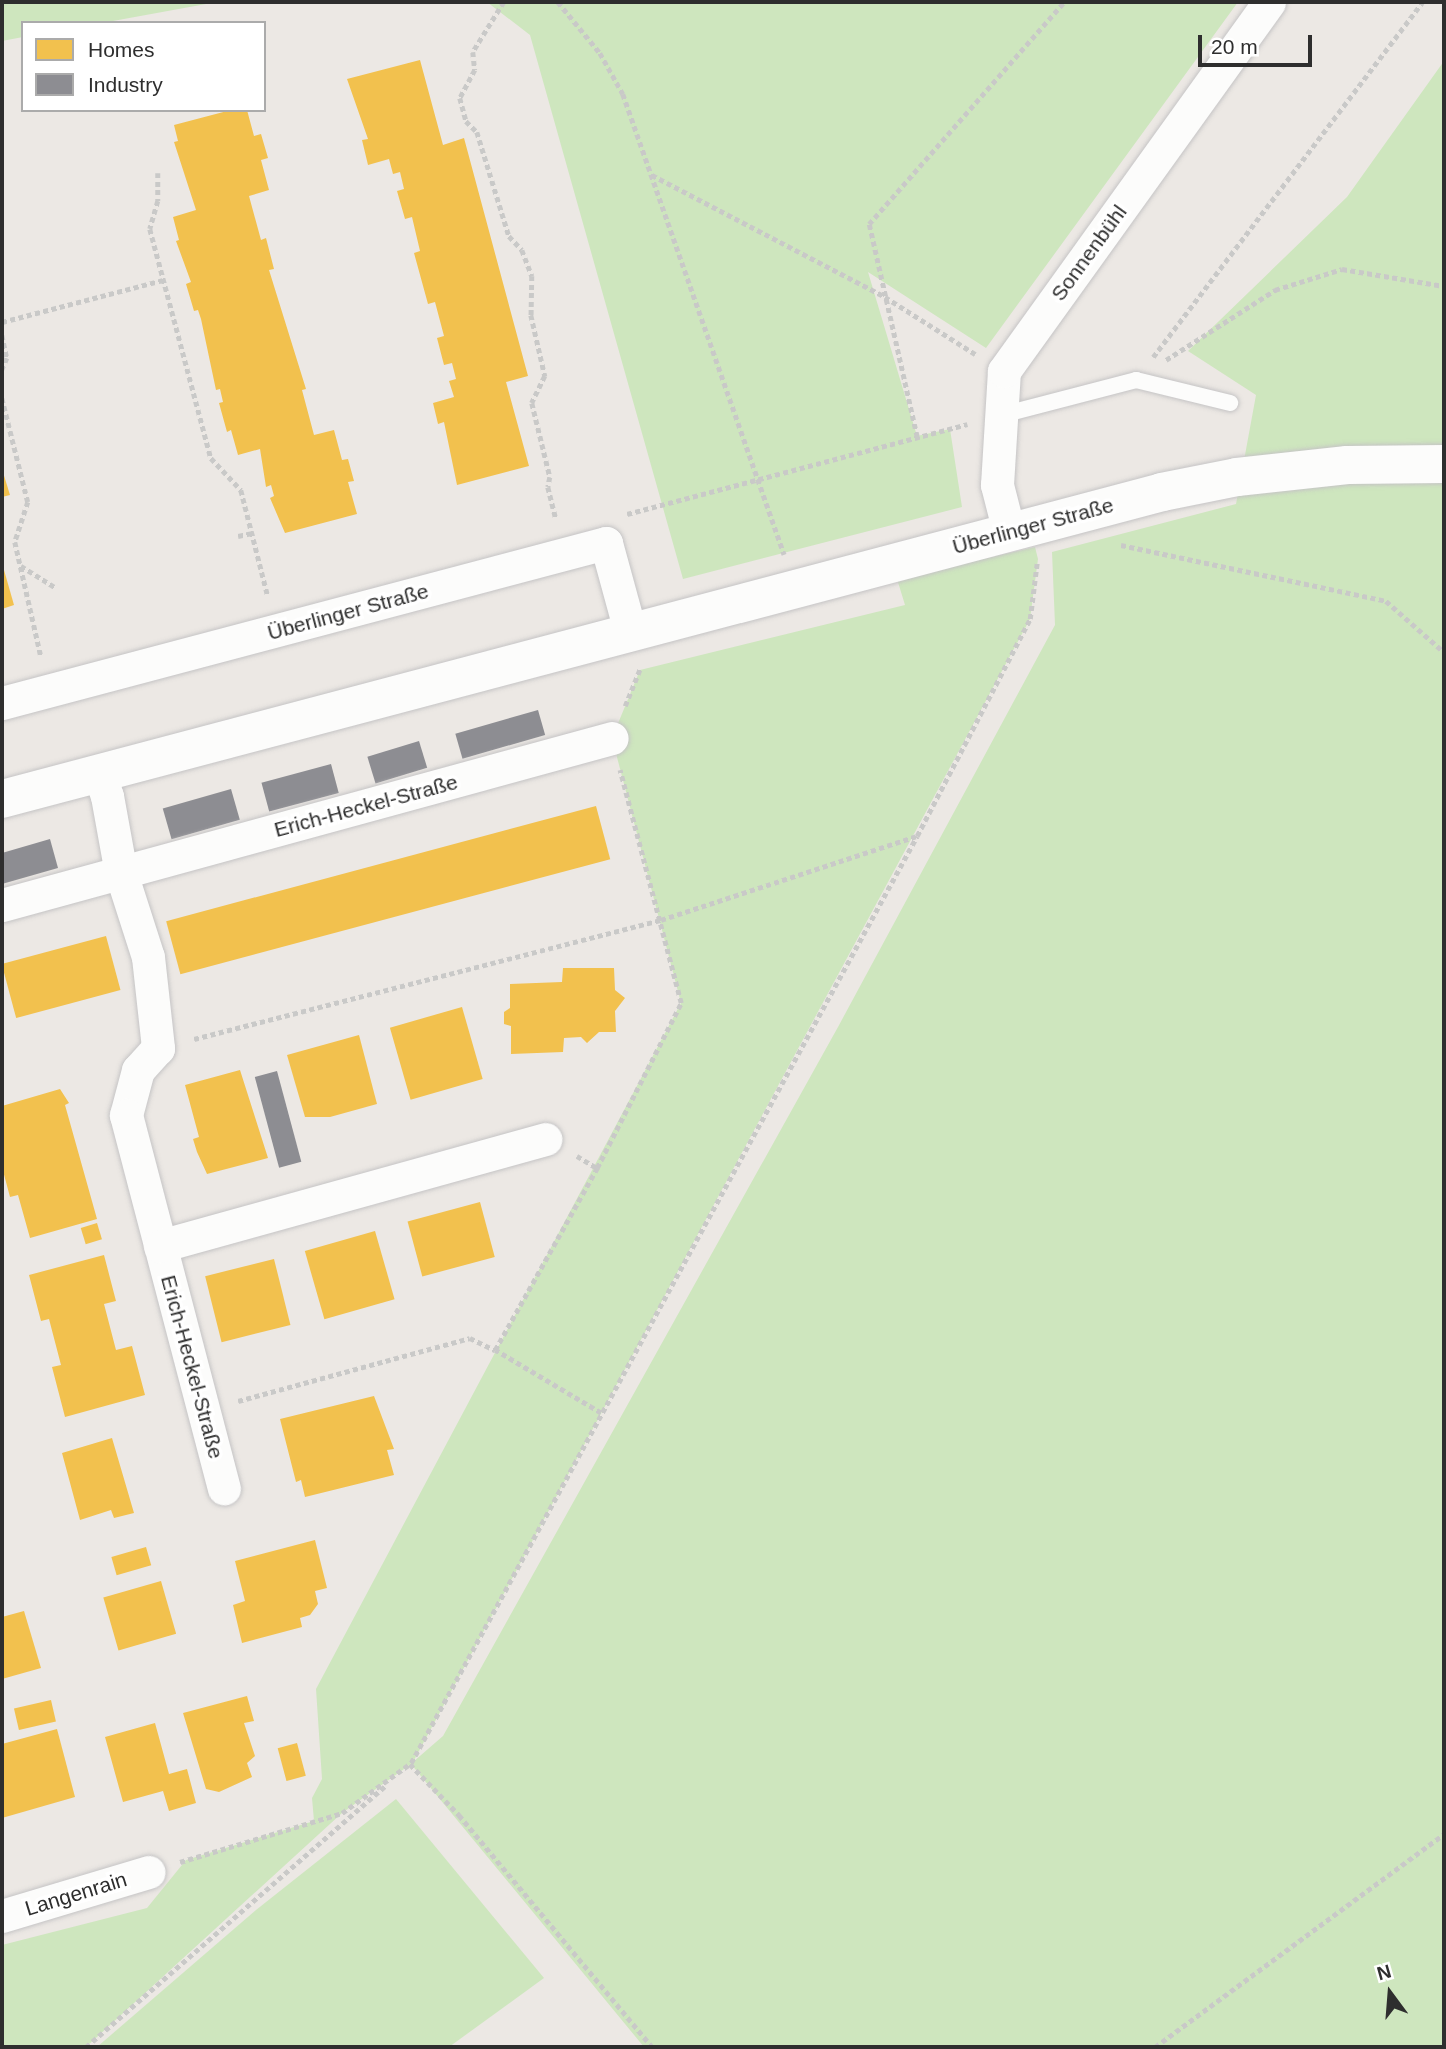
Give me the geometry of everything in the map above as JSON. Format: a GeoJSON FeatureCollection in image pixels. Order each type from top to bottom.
{"type":"FeatureCollection","features":[{"type":"Feature","properties":{"kind":"street","name":"Sonnenbühl"},"geometry":{"type":"LineString","coordinates":[[1019,529],[997,485],[998,416],[1003,371],[1269,2]]}},
{"type":"Feature","properties":{"kind":"street","name":"Überlinger Straße"},"geometry":{"type":"LineString","coordinates":[[2,799],[794,587],[1237,477],[1347,465],[1444,464]]}},
{"type":"Feature","properties":{"kind":"street","name":"Überlinger Straße"},"geometry":{"type":"LineString","coordinates":[[2,704],[276,632],[614,529]]}},
{"type":"Feature","properties":{"kind":"street"},"geometry":{"type":"LineString","coordinates":[[614,529],[630,631]]}},
{"type":"Feature","properties":{"kind":"street","name":"Erich-Heckel-Straße"},"geometry":{"type":"LineString","coordinates":[[2,905],[612,738]]}},
{"type":"Feature","properties":{"kind":"street"},"geometry":{"type":"LineString","coordinates":[[99,773],[107,796],[121,873],[148,957],[158,1048]]}},
{"type":"Feature","properties":{"kind":"street","name":"Erich-Heckel-Straße"},"geometry":{"type":"LineString","coordinates":[[158,1048],[138,1070],[126,1115],[224,1488]]}},
{"type":"Feature","properties":{"kind":"street","name":"Erich-Heckel-Straße"},"geometry":{"type":"LineString","coordinates":[[160,1246],[545,1139]]}},
{"type":"Feature","properties":{"kind":"street","name":"Langenrain"},"geometry":{"type":"LineString","coordinates":[[2,1916],[149,1872]]}},
{"type":"Feature","properties":{"kind":"lane"},"geometry":{"type":"LineString","coordinates":[[998,416],[1136,380],[1230,403]]}},
{"type":"Feature","properties":{"kind":"path"},"geometry":{"type":"LineString","coordinates":[[504,2],[473,52],[475,70],[460,98],[466,121],[477,132],[509,236],[522,250],[532,276],[531,315],[545,376],[532,403],[559,531]]}},
{"type":"Feature","properties":{"kind":"path"},"geometry":{"type":"LineString","coordinates":[[558,2],[600,53],[623,94],[760,476],[794,587]]}},
{"type":"Feature","properties":{"kind":"path"},"geometry":{"type":"LineString","coordinates":[[917,437],[869,224],[1064,2]]}},
{"type":"Feature","properties":{"kind":"path"},"geometry":{"type":"LineString","coordinates":[[1136,380],[1422,2]]}},
{"type":"Feature","properties":{"kind":"path"},"geometry":{"type":"LineString","coordinates":[[158,173],[158,201],[150,229],[163,280],[211,458],[241,490],[276,632]]}},
{"type":"Feature","properties":{"kind":"path"},"geometry":{"type":"LineString","coordinates":[[651,175],[885,298],[1003,371]]}},
{"type":"Feature","properties":{"kind":"path"},"geometry":{"type":"LineString","coordinates":[[1136,380],[1275,290],[1342,269],[1444,286]]}},
{"type":"Feature","properties":{"kind":"path"},"geometry":{"type":"LineString","coordinates":[[2,322],[163,280]]}},
{"type":"Feature","properties":{"kind":"path"},"geometry":{"type":"LineString","coordinates":[[2,335],[7,358],[2,370]]}},
{"type":"Feature","properties":{"kind":"path"},"geometry":{"type":"LineString","coordinates":[[2,398],[28,502],[15,542],[50,691]]}},
{"type":"Feature","properties":{"kind":"path"},"geometry":{"type":"LineString","coordinates":[[614,529],[760,476],[998,416]]}},
{"type":"Feature","properties":{"kind":"path"},"geometry":{"type":"LineString","coordinates":[[86,2047],[411,1763],[917,836],[1030,619],[1038,559],[1019,529]]}},
{"type":"Feature","properties":{"kind":"path"},"geometry":{"type":"LineString","coordinates":[[238,536],[252,533]]}},
{"type":"Feature","properties":{"kind":"path"},"geometry":{"type":"LineString","coordinates":[[1107,542],[1386,601],[1444,652]]}},
{"type":"Feature","properties":{"kind":"path"},"geometry":{"type":"LineString","coordinates":[[20,566],[55,587]]}},
{"type":"Feature","properties":{"kind":"path"},"geometry":{"type":"LineString","coordinates":[[495,1350],[597,1168],[681,1003],[612,738],[640,670],[630,631]]}},
{"type":"Feature","properties":{"kind":"path"},"geometry":{"type":"LineString","coordinates":[[158,1048],[661,920],[917,836]]}},
{"type":"Feature","properties":{"kind":"path"},"geometry":{"type":"LineString","coordinates":[[204,1411],[470,1338],[601,1413]]}},
{"type":"Feature","properties":{"kind":"path"},"geometry":{"type":"LineString","coordinates":[[149,1872],[342,1813],[411,1763]]}},
{"type":"Feature","properties":{"kind":"path"},"geometry":{"type":"LineString","coordinates":[[411,1763],[652,2047]]}},
{"type":"Feature","properties":{"kind":"path"},"geometry":{"type":"LineString","coordinates":[[1155,2047],[1444,1834]]}},
{"type":"Feature","properties":{"kind":"green space"},"geometry":{"type":"Polygon","coordinates":[[[2,2],[217,2],[113,21],[21,21],[21,37],[2,41],[2,2]]]}},
{"type":"Feature","properties":{"kind":"green space"},"geometry":{"type":"Polygon","coordinates":[[[487,2],[1238,2],[986,348],[868,272],[917,436],[950,429],[962,507],[683,579],[530,35],[487,2]]]}},
{"type":"Feature","properties":{"kind":"green space"},"geometry":{"type":"Polygon","coordinates":[[[1444,61],[1444,2047],[644,2047],[411,1764],[342,1813],[86,2047],[2,2047],[2,1945],[147,1908],[186,1860],[314,1821],[312,1798],[322,1779],[316,1689],[681,1003],[612,738],[640,670],[905,605],[897,579],[1035,547],[1038,559],[1030,619],[413,1762],[443,1736],[838,1027],[1055,625],[1052,552],[1236,504],[1256,395],[1188,351],[1347,197],[1444,61]]]}},
{"type":"Feature","properties":{"kind":"green space"},"geometry":{"type":"Polygon","coordinates":[[[396,1799],[544,1978],[449,2047],[97,2047],[256,1910],[396,1799]]]}},
{"type":"Feature","properties":{"kind":"building: Homes"},"geometry":{"type":"Polygon","coordinates":[[[420,60],[443,145],[464,138],[528,376],[506,382],[529,466],[457,485],[444,422],[438,424],[433,403],[454,397],[449,381],[456,379],[452,363],[444,365],[437,338],[444,336],[435,302],[428,304],[414,253],[420,251],[412,217],[405,219],[397,191],[404,189],[400,172],[393,174],[389,159],[368,165],[362,140],[368,139],[347,79],[420,60]]]}},
{"type":"Feature","properties":{"kind":"building: Homes"},"geometry":{"type":"Polygon","coordinates":[[[223,112],[248,112],[254,136],[261,134],[268,158],[261,160],[269,190],[249,196],[261,240],[266,238],[274,269],[269,270],[306,389],[302,390],[314,435],[334,430],[342,460],[348,459],[354,481],[348,482],[357,514],[285,533],[270,498],[274,496],[271,485],[266,487],[260,449],[238,455],[231,430],[227,432],[219,403],[223,402],[220,389],[216,390],[201,319],[198,310],[194,311],[186,284],[191,282],[176,241],[179,240],[173,217],[196,210],[174,142],[178,141],[174,125],[223,112]]]}},
{"type":"Feature","properties":{"kind":"building: Homes"},"geometry":{"type":"Polygon","coordinates":[[[2,469],[10,495],[2,497],[2,469]]]}},
{"type":"Feature","properties":{"kind":"building: Homes"},"geometry":{"type":"Polygon","coordinates":[[[2,563],[14,605],[2,609],[2,563]]]}},
{"type":"Feature","properties":{"kind":"building: Homes"},"geometry":{"type":"Polygon","coordinates":[[[596,806],[610,859],[180,974],[166,921],[596,806]]]}},
{"type":"Feature","properties":{"kind":"building: Homes"},"geometry":{"type":"Polygon","coordinates":[[[106,936],[120,990],[16,1018],[2,964],[106,936]]]}},
{"type":"Feature","properties":{"kind":"building: Homes"},"geometry":{"type":"Polygon","coordinates":[[[563,968],[614,968],[615,990],[625,998],[615,1011],[616,1032],[599,1032],[587,1043],[581,1037],[564,1038],[563,1052],[511,1054],[511,1026],[504,1024],[504,1012],[510,1008],[510,984],[562,982],[563,968]]]}},
{"type":"Feature","properties":{"kind":"building: Homes"},"geometry":{"type":"Polygon","coordinates":[[[462,1007],[483,1079],[411,1100],[390,1028],[462,1007]]]}},
{"type":"Feature","properties":{"kind":"building: Homes"},"geometry":{"type":"Polygon","coordinates":[[[359,1035],[377,1104],[330,1117],[305,1117],[287,1055],[359,1035]]]}},
{"type":"Feature","properties":{"kind":"building: Homes"},"geometry":{"type":"Polygon","coordinates":[[[240,1070],[268,1158],[207,1174],[193,1139],[199,1137],[185,1085],[240,1070]]]}},
{"type":"Feature","properties":{"kind":"building: Homes"},"geometry":{"type":"Polygon","coordinates":[[[60,1089],[69,1103],[65,1105],[97,1219],[30,1238],[18,1195],[10,1197],[2,1167],[2,1106],[60,1089]]]}},
{"type":"Feature","properties":{"kind":"building: Homes"},"geometry":{"type":"Polygon","coordinates":[[[480,1202],[495,1257],[422,1276],[408,1221],[480,1202]]]}},
{"type":"Feature","properties":{"kind":"building: Homes"},"geometry":{"type":"Polygon","coordinates":[[[97,1223],[102,1239],[86,1244],[81,1228],[97,1223]]]}},
{"type":"Feature","properties":{"kind":"building: Homes"},"geometry":{"type":"Polygon","coordinates":[[[375,1231],[395,1299],[324,1319],[305,1251],[375,1231]]]}},
{"type":"Feature","properties":{"kind":"building: Homes"},"geometry":{"type":"Polygon","coordinates":[[[104,1255],[116,1301],[104,1304],[116,1350],[132,1346],[145,1395],[65,1417],[52,1367],[61,1365],[49,1319],[41,1321],[29,1275],[104,1255]]]}},
{"type":"Feature","properties":{"kind":"building: Homes"},"geometry":{"type":"Polygon","coordinates":[[[274,1259],[290,1325],[222,1342],[205,1276],[274,1259]]]}},
{"type":"Feature","properties":{"kind":"building: Homes"},"geometry":{"type":"Polygon","coordinates":[[[374,1396],[394,1449],[387,1450],[394,1475],[305,1497],[301,1480],[296,1482],[280,1419],[374,1396]]]}},
{"type":"Feature","properties":{"kind":"building: Homes"},"geometry":{"type":"Polygon","coordinates":[[[112,1438],[134,1513],[114,1518],[111,1510],[80,1520],[62,1453],[112,1438]]]}},
{"type":"Feature","properties":{"kind":"building: Homes"},"geometry":{"type":"Polygon","coordinates":[[[315,1540],[327,1588],[315,1591],[318,1604],[310,1615],[300,1618],[302,1627],[242,1643],[233,1605],[245,1601],[235,1561],[315,1540]]]}},
{"type":"Feature","properties":{"kind":"building: Homes"},"geometry":{"type":"Polygon","coordinates":[[[146,1547],[151,1565],[117,1575],[111,1557],[146,1547]]]}},
{"type":"Feature","properties":{"kind":"building: Homes"},"geometry":{"type":"Polygon","coordinates":[[[161,1581],[176,1634],[118,1650],[103,1598],[161,1581]]]}},
{"type":"Feature","properties":{"kind":"building: Homes"},"geometry":{"type":"Polygon","coordinates":[[[24,1611],[41,1668],[2,1679],[2,1617],[24,1611]]]}},
{"type":"Feature","properties":{"kind":"building: Homes"},"geometry":{"type":"Polygon","coordinates":[[[247,1696],[254,1721],[244,1723],[255,1756],[247,1763],[252,1777],[219,1792],[206,1789],[183,1713],[247,1696]]]}},
{"type":"Feature","properties":{"kind":"building: Homes"},"geometry":{"type":"Polygon","coordinates":[[[51,1700],[56,1721],[19,1730],[14,1709],[51,1700]]]}},
{"type":"Feature","properties":{"kind":"building: Homes"},"geometry":{"type":"Polygon","coordinates":[[[155,1723],[169,1774],[187,1769],[196,1803],[169,1811],[163,1791],[123,1802],[105,1737],[155,1723]]]}},
{"type":"Feature","properties":{"kind":"building: Homes"},"geometry":{"type":"Polygon","coordinates":[[[57,1729],[75,1797],[2,1818],[2,1744],[57,1729]]]}},
{"type":"Feature","properties":{"kind":"building: Homes"},"geometry":{"type":"Polygon","coordinates":[[[297,1743],[306,1776],[286,1781],[278,1748],[297,1743]]]}},
{"type":"Feature","properties":{"kind":"building: Industry"},"geometry":{"type":"Polygon","coordinates":[[[538,710],[545,735],[462,759],[455,734],[538,710]]]}},
{"type":"Feature","properties":{"kind":"building: Industry"},"geometry":{"type":"Polygon","coordinates":[[[419,741],[427,768],[376,784],[367,757],[419,741]]]}},
{"type":"Feature","properties":{"kind":"building: Industry"},"geometry":{"type":"Polygon","coordinates":[[[331,764],[339,793],[269,812],[261,783],[331,764]]]}},
{"type":"Feature","properties":{"kind":"building: Industry"},"geometry":{"type":"Polygon","coordinates":[[[231,789],[240,820],[172,839],[163,809],[231,789]]]}},
{"type":"Feature","properties":{"kind":"building: Industry"},"geometry":{"type":"Polygon","coordinates":[[[50,839],[58,868],[2,884],[2,853],[50,839]]]}},
{"type":"Feature","properties":{"kind":"building: Industry"},"geometry":{"type":"Polygon","coordinates":[[[277,1071],[301,1162],[279,1168],[255,1077],[277,1071]]]}}]}
